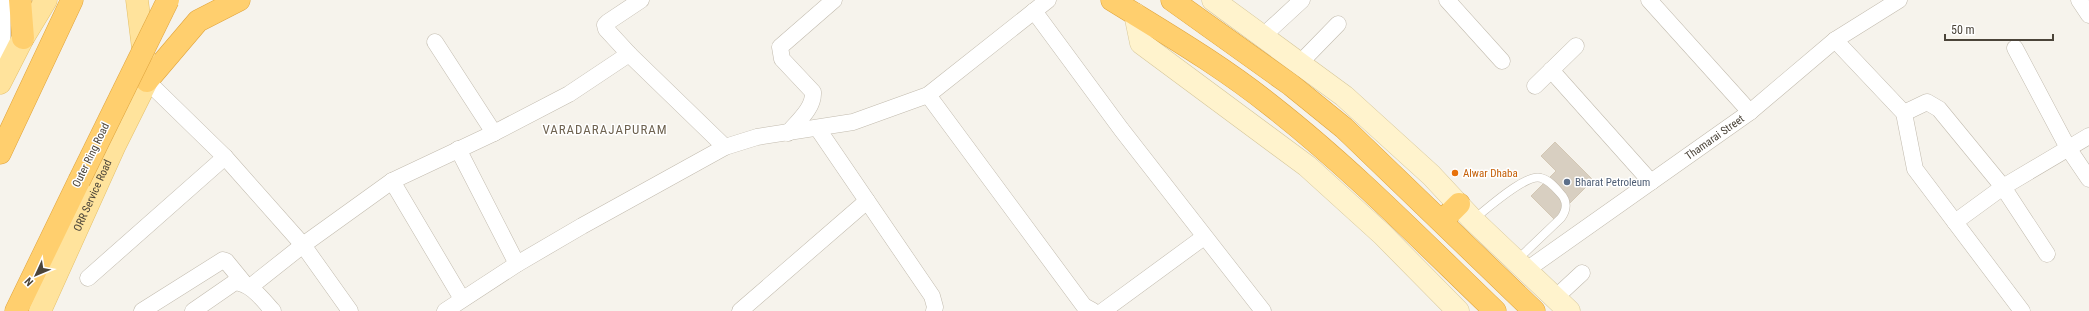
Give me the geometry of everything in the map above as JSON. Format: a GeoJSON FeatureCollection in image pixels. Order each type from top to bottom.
{"type":"FeatureCollection","features":[{"type":"Feature","properties":{"kind":"highway"},"geometry":{"type":"LineString","coordinates":[[20,0],[23,38]]}},
{"type":"Feature","properties":{"kind":"highway"},"geometry":{"type":"LineString","coordinates":[[0,153],[72,0]]}},
{"type":"Feature","properties":{"kind":"highway","name":"Outer Ring Road"},"geometry":{"type":"LineString","coordinates":[[16,311],[168,0]]}},
{"type":"Feature","properties":{"kind":"highway"},"geometry":{"type":"LineString","coordinates":[[147,81],[198,21],[239,0]]}},
{"type":"Feature","properties":{"kind":"highway"},"geometry":{"type":"LineString","coordinates":[[1112,0],[1140,7],[1283,115],[1361,182],[1495,311]]}},
{"type":"Feature","properties":{"kind":"highway"},"geometry":{"type":"LineString","coordinates":[[1172,0],[1291,84],[1344,128],[1534,311]]}},
{"type":"Feature","properties":{"kind":"highway"},"geometry":{"type":"LineString","coordinates":[[1442,221],[1466,212]]}},
{"type":"Feature","properties":{"kind":"main road"},"geometry":{"type":"LineString","coordinates":[[0,83],[23,38],[46,0]]}},
{"type":"Feature","properties":{"kind":"main road"},"geometry":{"type":"LineString","coordinates":[[137,0],[147,81]]}},
{"type":"Feature","properties":{"kind":"main road","name":"ORR Service Road"},"geometry":{"type":"LineString","coordinates":[[40,311],[115,144],[147,81]]}},
{"type":"Feature","properties":{"kind":"street"},"geometry":{"type":"LineString","coordinates":[[0,58],[2,51],[3,0]]}},
{"type":"Feature","properties":{"kind":"street"},"geometry":{"type":"LineString","coordinates":[[641,0],[605,25],[606,29],[726,147]]}},
{"type":"Feature","properties":{"kind":"street"},"geometry":{"type":"LineString","coordinates":[[788,133],[809,107],[813,100],[813,92],[782,59],[780,47],[834,0]]}},
{"type":"Feature","properties":{"kind":"street"},"geometry":{"type":"LineString","coordinates":[[445,311],[517,264],[726,147],[757,137],[818,129],[853,122],[928,96],[1048,0]]}},
{"type":"Feature","properties":{"kind":"street"},"geometry":{"type":"LineString","coordinates":[[1213,0],[1300,62],[1344,96],[1432,174],[1466,212],[1520,266],[1562,304],[1582,272]]}},
{"type":"Feature","properties":{"kind":"street"},"geometry":{"type":"LineString","coordinates":[[1263,36],[1302,0]]}},
{"type":"Feature","properties":{"kind":"street"},"geometry":{"type":"LineString","coordinates":[[1447,0],[1502,61]]}},
{"type":"Feature","properties":{"kind":"street"},"geometry":{"type":"LineString","coordinates":[[1649,0],[1750,112]]}},
{"type":"Feature","properties":{"kind":"street","name":"Thamarai Street"},"geometry":{"type":"LineString","coordinates":[[1520,266],[1651,182],[1750,112],[1835,40],[1900,0]]}},
{"type":"Feature","properties":{"kind":"street"},"geometry":{"type":"LineString","coordinates":[[2079,0],[2089,15]]}},
{"type":"Feature","properties":{"kind":"street"},"geometry":{"type":"LineString","coordinates":[[1140,7],[1141,43],[1307,166],[1382,234],[1455,310]]}},
{"type":"Feature","properties":{"kind":"street"},"geometry":{"type":"LineString","coordinates":[[1034,11],[1121,129],[1263,311]]}},
{"type":"Feature","properties":{"kind":"street"},"geometry":{"type":"LineString","coordinates":[[1300,62],[1338,24]]}},
{"type":"Feature","properties":{"kind":"street"},"geometry":{"type":"LineString","coordinates":[[1835,40],[1904,113],[1915,169],[2022,311]]}},
{"type":"Feature","properties":{"kind":"street"},"geometry":{"type":"LineString","coordinates":[[435,42],[494,132]]}},
{"type":"Feature","properties":{"kind":"street"},"geometry":{"type":"LineString","coordinates":[[1535,86],[1576,46]]}},
{"type":"Feature","properties":{"kind":"street"},"geometry":{"type":"LineString","coordinates":[[2015,48],[2068,148],[2089,179]]}},
{"type":"Feature","properties":{"kind":"street"},"geometry":{"type":"LineString","coordinates":[[193,311],[235,282],[247,285],[392,181],[494,132],[568,94],[630,54]]}},
{"type":"Feature","properties":{"kind":"street"},"geometry":{"type":"LineString","coordinates":[[1552,70],[1651,182]]}},
{"type":"Feature","properties":{"kind":"street"},"geometry":{"type":"LineString","coordinates":[[147,81],[225,157],[303,245],[350,311]]}},
{"type":"Feature","properties":{"kind":"street"},"geometry":{"type":"LineString","coordinates":[[928,96],[1084,306],[1093,311]]}},
{"type":"Feature","properties":{"kind":"street"},"geometry":{"type":"LineString","coordinates":[[1904,113],[1927,102],[1934,104],[2003,187],[2047,254]]}},
{"type":"Feature","properties":{"kind":"street"},"geometry":{"type":"LineString","coordinates":[[818,129],[932,296],[935,307],[934,311]]}},
{"type":"Feature","properties":{"kind":"street"},"geometry":{"type":"LineString","coordinates":[[1955,222],[2003,187],[2089,136]]}},
{"type":"Feature","properties":{"kind":"street"},"geometry":{"type":"LineString","coordinates":[[458,149],[517,264]]}},
{"type":"Feature","properties":{"kind":"street"},"geometry":{"type":"LineString","coordinates":[[88,278],[225,157]]}},
{"type":"Feature","properties":{"kind":"street"},"geometry":{"type":"LineString","coordinates":[[392,181],[462,299]]}},
{"type":"Feature","properties":{"kind":"street"},"geometry":{"type":"LineString","coordinates":[[740,311],[867,201]]}},
{"type":"Feature","properties":{"kind":"street"},"geometry":{"type":"LineString","coordinates":[[1103,311],[1204,237]]}},
{"type":"Feature","properties":{"kind":"street"},"geometry":{"type":"LineString","coordinates":[[142,311],[223,260],[226,261],[273,311]]}},
{"type":"Feature","properties":{"kind":"lane"},"geometry":{"type":"LineString","coordinates":[[1466,212],[1526,181],[1540,177],[1550,182],[1562,195],[1566,203],[1566,212],[1520,266]]}},
{"type":"Feature","properties":{"kind":"building"},"geometry":{"type":"Polygon","coordinates":[[[1555,142],[1593,180],[1554,219],[1531,196],[1556,171],[1541,156],[1555,142]]]}},
{"type":"Feature","properties":{"kind":"place","name":"Alwar Dhaba"},"geometry":{"type":"Point","coordinates":[1455,173]}},
{"type":"Feature","properties":{"kind":"place","name":"Bharat Petroleum"},"geometry":{"type":"Point","coordinates":[1567,182]}},
{"type":"Feature","properties":{"kind":"district","name":"VARADARAJAPURAM"},"geometry":{"type":"Point","coordinates":[605,129]}}]}
